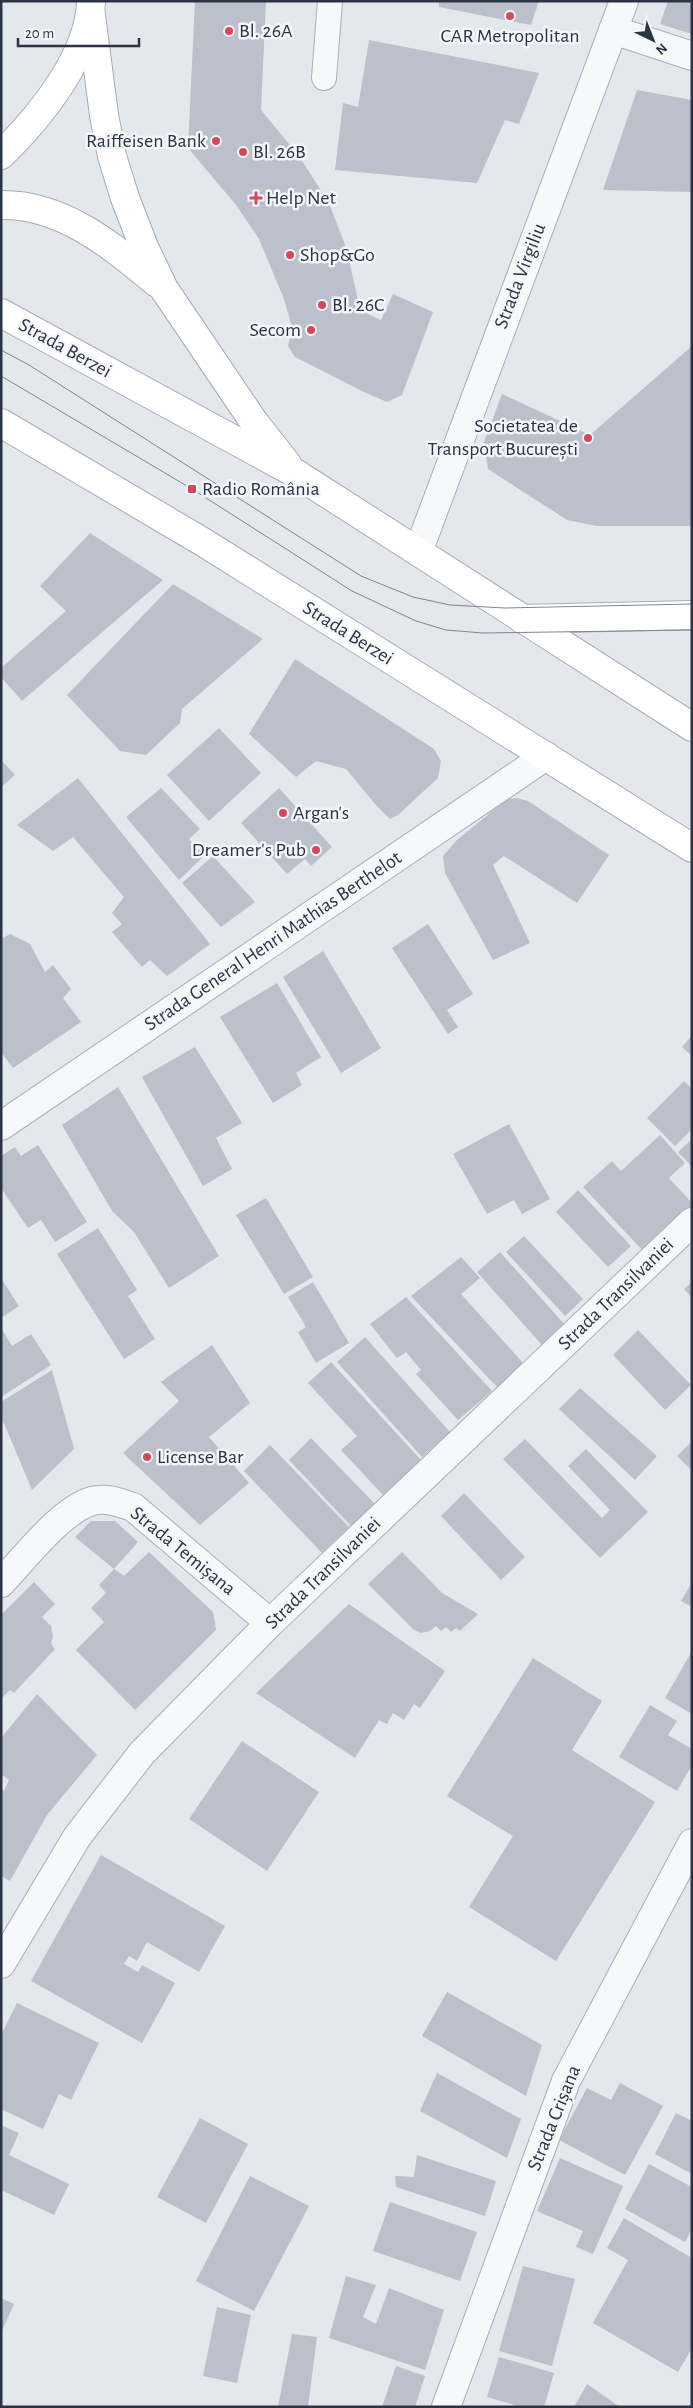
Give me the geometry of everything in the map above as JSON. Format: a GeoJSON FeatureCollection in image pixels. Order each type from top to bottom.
{"type":"FeatureCollection","features":[{"type":"Feature","properties":{"kind":"main road"},"geometry":{"type":"LineString","coordinates":[[1,155],[26,129],[55,91],[75,58],[91,8]]}},
{"type":"Feature","properties":{"kind":"main road"},"geometry":{"type":"LineString","coordinates":[[91,8],[104,115],[112,156],[137,230],[164,289],[254,422],[295,473]]}},
{"type":"Feature","properties":{"kind":"main road"},"geometry":{"type":"LineString","coordinates":[[1,205],[33,207],[70,221],[125,257],[164,289]]}},
{"type":"Feature","properties":{"kind":"main road","name":"Strada Berzei"},"geometry":{"type":"LineString","coordinates":[[1,313],[295,473],[692,727]]}},
{"type":"Feature","properties":{"kind":"main road","name":"Strada Berzei"},"geometry":{"type":"LineString","coordinates":[[1,423],[203,542],[692,848]]}},
{"type":"Feature","properties":{"kind":"main road"},"geometry":{"type":"LineString","coordinates":[[522,619],[692,616]]}},
{"type":"Feature","properties":{"kind":"street","name":"Strada Virgiliu"},"geometry":{"type":"LineString","coordinates":[[418,552],[624,1]]}},
{"type":"Feature","properties":{"kind":"street"},"geometry":{"type":"LineString","coordinates":[[613,30],[692,56]]}},
{"type":"Feature","properties":{"kind":"street","name":"Strada General Henri Mathias Berthelot"},"geometry":{"type":"LineString","coordinates":[[1,1126],[546,756]]}},
{"type":"Feature","properties":{"kind":"street","name":"Strada Transilvaniei"},"geometry":{"type":"LineString","coordinates":[[1,1964],[76,1837],[142,1753],[270,1623],[692,1222]]}},
{"type":"Feature","properties":{"kind":"street","name":"Strada Temișana"},"geometry":{"type":"LineString","coordinates":[[1,1583],[73,1509],[94,1500],[112,1500],[133,1507],[270,1623]]}},
{"type":"Feature","properties":{"kind":"street","name":"Strada Crișana"},"geometry":{"type":"LineString","coordinates":[[446,2407],[566,2081],[692,1843]]}},
{"type":"Feature","properties":{"kind":"lane"},"geometry":{"type":"LineString","coordinates":[[324,78],[330,1]]}},
{"type":"Feature","properties":{"kind":"building"},"geometry":{"type":"Polygon","coordinates":[[[195,1],[266,1],[261,110],[299,156],[329,203],[347,250],[360,310],[381,320],[393,294],[433,312],[402,395],[387,402],[366,393],[295,357],[288,346],[292,328],[284,299],[259,239],[236,205],[188,148],[195,1]]]}},
{"type":"Feature","properties":{"kind":"building","name":"CAR Metropolitan"},"geometry":{"type":"Polygon","coordinates":[[[439,1],[539,1],[531,25],[439,7],[439,1]]]}},
{"type":"Feature","properties":{"kind":"building"},"geometry":{"type":"Polygon","coordinates":[[[668,1],[692,1],[692,34],[660,24],[668,1]]]}},
{"type":"Feature","properties":{"kind":"building"},"geometry":{"type":"Polygon","coordinates":[[[369,40],[539,73],[519,124],[505,120],[477,183],[335,170],[343,103],[358,107],[369,40]]]}},
{"type":"Feature","properties":{"kind":"building"},"geometry":{"type":"Polygon","coordinates":[[[637,90],[692,100],[692,192],[603,190],[637,90]]]}},
{"type":"Feature","properties":{"kind":"building","name":"Societatea de Transport București"},"geometry":{"type":"Polygon","coordinates":[[[692,346],[692,526],[596,526],[567,520],[488,469],[484,442],[502,394],[590,435],[692,346]]]}},
{"type":"Feature","properties":{"kind":"building"},"geometry":{"type":"Polygon","coordinates":[[[90,533],[163,580],[22,701],[1,677],[1,668],[66,611],[40,586],[90,533]]]}},
{"type":"Feature","properties":{"kind":"building"},"geometry":{"type":"Polygon","coordinates":[[[173,584],[263,639],[182,709],[180,723],[146,755],[120,751],[67,695],[173,584]]]}},
{"type":"Feature","properties":{"kind":"building"},"geometry":{"type":"Polygon","coordinates":[[[295,659],[434,749],[441,761],[438,778],[398,815],[390,819],[346,769],[316,761],[296,777],[249,734],[295,659]]]}},
{"type":"Feature","properties":{"kind":"building"},"geometry":{"type":"Polygon","coordinates":[[[219,728],[261,773],[209,821],[167,775],[219,728]]]}},
{"type":"Feature","properties":{"kind":"building"},"geometry":{"type":"Polygon","coordinates":[[[1,760],[15,775],[1,787],[1,760]]]}},
{"type":"Feature","properties":{"kind":"building"},"geometry":{"type":"Polygon","coordinates":[[[78,778],[210,944],[167,976],[150,960],[142,967],[112,932],[122,924],[112,913],[124,897],[73,837],[53,851],[17,825],[78,778]]]}},
{"type":"Feature","properties":{"kind":"building"},"geometry":{"type":"Polygon","coordinates":[[[161,788],[200,829],[189,839],[204,856],[179,880],[126,817],[161,788]]]}},
{"type":"Feature","properties":{"kind":"building"},"geometry":{"type":"Polygon","coordinates":[[[279,788],[332,847],[311,866],[305,859],[287,874],[241,823],[279,788]]]}},
{"type":"Feature","properties":{"kind":"building"},"geometry":{"type":"Polygon","coordinates":[[[517,798],[528,801],[609,855],[577,903],[504,856],[493,865],[530,943],[493,960],[445,873],[443,856],[457,840],[507,799],[517,798]]]}},
{"type":"Feature","properties":{"kind":"building"},"geometry":{"type":"Polygon","coordinates":[[[213,856],[255,902],[221,927],[182,883],[213,856]]]}},
{"type":"Feature","properties":{"kind":"building"},"geometry":{"type":"Polygon","coordinates":[[[428,924],[473,994],[447,1010],[458,1027],[448,1034],[392,948],[428,924]]]}},
{"type":"Feature","properties":{"kind":"building"},"geometry":{"type":"Polygon","coordinates":[[[10,934],[30,944],[45,972],[53,965],[71,989],[63,998],[81,1022],[13,1068],[1,1052],[1,939],[10,934]]]}},
{"type":"Feature","properties":{"kind":"building"},"geometry":{"type":"Polygon","coordinates":[[[323,951],[381,1048],[341,1073],[283,977],[323,951]]]}},
{"type":"Feature","properties":{"kind":"building"},"geometry":{"type":"Polygon","coordinates":[[[277,983],[321,1057],[296,1073],[302,1085],[273,1103],[220,1017],[277,983]]]}},
{"type":"Feature","properties":{"kind":"building"},"geometry":{"type":"Polygon","coordinates":[[[692,1035],[692,1056],[682,1047],[692,1035]]]}},
{"type":"Feature","properties":{"kind":"building"},"geometry":{"type":"Polygon","coordinates":[[[195,1047],[242,1123],[216,1138],[232,1169],[203,1186],[142,1077],[195,1047]]]}},
{"type":"Feature","properties":{"kind":"building"},"geometry":{"type":"Polygon","coordinates":[[[684,1081],[692,1089],[692,1129],[675,1146],[647,1118],[684,1081]]]}},
{"type":"Feature","properties":{"kind":"building"},"geometry":{"type":"Polygon","coordinates":[[[118,1087],[219,1256],[169,1288],[134,1232],[112,1211],[62,1125],[118,1087]]]}},
{"type":"Feature","properties":{"kind":"building"},"geometry":{"type":"Polygon","coordinates":[[[509,1124],[550,1199],[522,1214],[514,1200],[487,1214],[453,1154],[509,1124]]]}},
{"type":"Feature","properties":{"kind":"building"},"geometry":{"type":"Polygon","coordinates":[[[660,1135],[685,1163],[669,1178],[692,1203],[692,1208],[644,1252],[583,1187],[612,1161],[621,1171],[660,1135]]]}},
{"type":"Feature","properties":{"kind":"building"},"geometry":{"type":"Polygon","coordinates":[[[692,1139],[692,1167],[678,1152],[692,1139]]]}},
{"type":"Feature","properties":{"kind":"building"},"geometry":{"type":"Polygon","coordinates":[[[38,1145],[87,1222],[55,1242],[41,1220],[28,1228],[1,1188],[1,1156],[15,1147],[21,1156],[38,1145]]]}},
{"type":"Feature","properties":{"kind":"building"},"geometry":{"type":"Polygon","coordinates":[[[578,1190],[631,1246],[608,1267],[556,1212],[578,1190]]]}},
{"type":"Feature","properties":{"kind":"building"},"geometry":{"type":"Polygon","coordinates":[[[266,1198],[313,1277],[284,1294],[236,1215],[266,1198]]]}},
{"type":"Feature","properties":{"kind":"building"},"geometry":{"type":"Polygon","coordinates":[[[98,1228],[137,1290],[128,1296],[155,1339],[124,1359],[57,1254],[98,1228]]]}},
{"type":"Feature","properties":{"kind":"building"},"geometry":{"type":"Polygon","coordinates":[[[524,1236],[583,1299],[565,1316],[506,1252],[524,1236]]]}},
{"type":"Feature","properties":{"kind":"building"},"geometry":{"type":"Polygon","coordinates":[[[500,1252],[565,1325],[542,1345],[477,1272],[500,1252]]]}},
{"type":"Feature","properties":{"kind":"building"},"geometry":{"type":"Polygon","coordinates":[[[461,1257],[480,1278],[461,1294],[523,1363],[497,1387],[411,1296],[461,1257]]]}},
{"type":"Feature","properties":{"kind":"building"},"geometry":{"type":"Polygon","coordinates":[[[1,1278],[19,1306],[1,1318],[1,1278]]]}},
{"type":"Feature","properties":{"kind":"building"},"geometry":{"type":"Polygon","coordinates":[[[313,1282],[349,1343],[316,1363],[298,1332],[306,1327],[288,1297],[313,1282]]]}},
{"type":"Feature","properties":{"kind":"building"},"geometry":{"type":"Polygon","coordinates":[[[692,1282],[692,1298],[684,1289],[692,1282]]]}},
{"type":"Feature","properties":{"kind":"building"},"geometry":{"type":"Polygon","coordinates":[[[406,1297],[492,1391],[458,1420],[416,1374],[421,1370],[406,1352],[397,1358],[370,1324],[406,1297]]]}},
{"type":"Feature","properties":{"kind":"building"},"geometry":{"type":"Polygon","coordinates":[[[1,1328],[12,1346],[31,1334],[51,1365],[1,1397],[1,1328]]]}},
{"type":"Feature","properties":{"kind":"building"},"geometry":{"type":"Polygon","coordinates":[[[638,1330],[691,1385],[665,1410],[613,1355],[638,1330]]]}},
{"type":"Feature","properties":{"kind":"building"},"geometry":{"type":"Polygon","coordinates":[[[365,1337],[450,1432],[422,1457],[337,1362],[365,1337]]]}},
{"type":"Feature","properties":{"kind":"building"},"geometry":{"type":"Polygon","coordinates":[[[212,1345],[250,1403],[209,1437],[249,1483],[200,1525],[123,1453],[179,1401],[161,1382],[212,1345]]]}},
{"type":"Feature","properties":{"kind":"building"},"geometry":{"type":"Polygon","coordinates":[[[331,1362],[421,1460],[383,1495],[341,1450],[357,1436],[308,1383],[331,1362]]]}},
{"type":"Feature","properties":{"kind":"building"},"geometry":{"type":"Polygon","coordinates":[[[52,1370],[74,1449],[32,1490],[1,1416],[1,1402],[52,1370]]]}},
{"type":"Feature","properties":{"kind":"building"},"geometry":{"type":"Polygon","coordinates":[[[580,1388],[657,1456],[635,1480],[559,1409],[580,1388]]]}},
{"type":"Feature","properties":{"kind":"building"},"geometry":{"type":"Polygon","coordinates":[[[311,1438],[375,1504],[351,1526],[289,1460],[311,1438]]]}},
{"type":"Feature","properties":{"kind":"building"},"geometry":{"type":"Polygon","coordinates":[[[525,1439],[602,1518],[610,1510],[568,1466],[586,1449],[648,1512],[600,1558],[503,1459],[525,1439]]]}},
{"type":"Feature","properties":{"kind":"building"},"geometry":{"type":"Polygon","coordinates":[[[692,1441],[692,1471],[677,1456],[692,1441]]]}},
{"type":"Feature","properties":{"kind":"building"},"geometry":{"type":"Polygon","coordinates":[[[270,1445],[349,1527],[322,1553],[244,1471],[270,1445]]]}},
{"type":"Feature","properties":{"kind":"building"},"geometry":{"type":"Polygon","coordinates":[[[464,1493],[525,1557],[501,1580],[441,1516],[464,1493]]]}},
{"type":"Feature","properties":{"kind":"building"},"geometry":{"type":"Polygon","coordinates":[[[91,1521],[115,1521],[138,1542],[114,1569],[75,1537],[91,1521]]]}},
{"type":"Feature","properties":{"kind":"building"},"geometry":{"type":"Polygon","coordinates":[[[149,1552],[213,1612],[216,1630],[135,1710],[76,1650],[104,1622],[91,1608],[106,1593],[99,1585],[114,1569],[124,1576],[149,1552]]]}},
{"type":"Feature","properties":{"kind":"building"},"geometry":{"type":"Polygon","coordinates":[[[402,1552],[442,1593],[478,1614],[460,1631],[456,1628],[451,1632],[446,1627],[441,1631],[436,1626],[430,1631],[421,1633],[414,1630],[368,1584],[402,1552]]]}},
{"type":"Feature","properties":{"kind":"building"},"geometry":{"type":"Polygon","coordinates":[[[34,1582],[55,1604],[42,1617],[51,1626],[53,1636],[51,1644],[55,1649],[14,1693],[10,1690],[1,1699],[1,1615],[34,1582]]]}},
{"type":"Feature","properties":{"kind":"building"},"geometry":{"type":"Polygon","coordinates":[[[692,1582],[692,1607],[681,1601],[692,1582]]]}},
{"type":"Feature","properties":{"kind":"building"},"geometry":{"type":"Polygon","coordinates":[[[349,1604],[445,1671],[420,1708],[414,1704],[404,1720],[393,1713],[387,1724],[379,1720],[355,1758],[256,1693],[349,1604]]]}},
{"type":"Feature","properties":{"kind":"building"},"geometry":{"type":"Polygon","coordinates":[[[692,1651],[692,1714],[665,1698],[692,1651]]]}},
{"type":"Feature","properties":{"kind":"building"},"geometry":{"type":"Polygon","coordinates":[[[533,1658],[602,1701],[572,1750],[655,1802],[556,1961],[469,1907],[513,1836],[447,1796],[533,1658]]]}},
{"type":"Feature","properties":{"kind":"building"},"geometry":{"type":"Polygon","coordinates":[[[37,1694],[97,1755],[47,1815],[10,1881],[1,1876],[1,1789],[4,1791],[9,1780],[1,1774],[1,1738],[37,1694]]]}},
{"type":"Feature","properties":{"kind":"building"},"geometry":{"type":"Polygon","coordinates":[[[650,1705],[677,1721],[668,1735],[692,1749],[692,1765],[677,1791],[619,1757],[650,1705]]]}},
{"type":"Feature","properties":{"kind":"building"},"geometry":{"type":"Polygon","coordinates":[[[242,1741],[319,1792],[267,1871],[189,1819],[242,1741]]]}},
{"type":"Feature","properties":{"kind":"building"},"geometry":{"type":"Polygon","coordinates":[[[101,1855],[225,1926],[199,1972],[147,1942],[137,1961],[129,1956],[124,1964],[138,1972],[142,1965],[175,1983],[142,2043],[31,1981],[101,1855]]]}},
{"type":"Feature","properties":{"kind":"building"},"geometry":{"type":"Polygon","coordinates":[[[447,1992],[542,2045],[526,2096],[422,2036],[447,1992]]]}},
{"type":"Feature","properties":{"kind":"building"},"geometry":{"type":"Polygon","coordinates":[[[17,2003],[99,2043],[71,2100],[59,2094],[43,2129],[1,2109],[1,2035],[17,2003]]]}},
{"type":"Feature","properties":{"kind":"building"},"geometry":{"type":"Polygon","coordinates":[[[437,2073],[521,2119],[507,2158],[420,2111],[437,2073]]]}},
{"type":"Feature","properties":{"kind":"building"},"geometry":{"type":"Polygon","coordinates":[[[620,2083],[663,2106],[625,2175],[559,2140],[587,2088],[611,2100],[620,2083]]]}},
{"type":"Feature","properties":{"kind":"building"},"geometry":{"type":"Polygon","coordinates":[[[676,2113],[692,2121],[692,2174],[655,2154],[676,2113]]]}},
{"type":"Feature","properties":{"kind":"building"},"geometry":{"type":"Polygon","coordinates":[[[200,2118],[248,2144],[206,2223],[157,2197],[200,2118]]]}},
{"type":"Feature","properties":{"kind":"building"},"geometry":{"type":"Polygon","coordinates":[[[1,2125],[19,2133],[9,2155],[69,2184],[54,2215],[1,2190],[1,2125]]]}},
{"type":"Feature","properties":{"kind":"building"},"geometry":{"type":"Polygon","coordinates":[[[417,2155],[496,2181],[485,2216],[396,2187],[395,2176],[414,2177],[417,2155]]]}},
{"type":"Feature","properties":{"kind":"building"},"geometry":{"type":"Polygon","coordinates":[[[560,2158],[623,2186],[593,2254],[576,2247],[583,2231],[537,2211],[560,2158]]]}},
{"type":"Feature","properties":{"kind":"building"},"geometry":{"type":"Polygon","coordinates":[[[649,2164],[692,2187],[692,2229],[685,2242],[625,2209],[649,2164]]]}},
{"type":"Feature","properties":{"kind":"building"},"geometry":{"type":"Polygon","coordinates":[[[250,2176],[309,2206],[254,2311],[196,2281],[250,2176]]]}},
{"type":"Feature","properties":{"kind":"building"},"geometry":{"type":"Polygon","coordinates":[[[390,2202],[477,2232],[460,2281],[373,2251],[390,2202]]]}},
{"type":"Feature","properties":{"kind":"building"},"geometry":{"type":"Polygon","coordinates":[[[624,2218],[692,2258],[692,2348],[678,2372],[593,2323],[628,2260],[607,2248],[624,2218]]]}},
{"type":"Feature","properties":{"kind":"building"},"geometry":{"type":"Polygon","coordinates":[[[523,2266],[575,2279],[552,2366],[499,2351],[523,2266]]]}},
{"type":"Feature","properties":{"kind":"building"},"geometry":{"type":"Polygon","coordinates":[[[346,2276],[376,2285],[363,2317],[376,2324],[389,2288],[444,2310],[425,2370],[329,2338],[346,2276]]]}},
{"type":"Feature","properties":{"kind":"building"},"geometry":{"type":"Polygon","coordinates":[[[1,2298],[14,2304],[1,2333],[1,2298]]]}},
{"type":"Feature","properties":{"kind":"building"},"geometry":{"type":"Polygon","coordinates":[[[217,2307],[251,2315],[237,2383],[203,2376],[217,2307]]]}},
{"type":"Feature","properties":{"kind":"building"},"geometry":{"type":"Polygon","coordinates":[[[292,2334],[317,2337],[308,2407],[278,2407],[292,2334]]]}},
{"type":"Feature","properties":{"kind":"building"},"geometry":{"type":"Polygon","coordinates":[[[499,2357],[554,2373],[544,2407],[521,2407],[487,2397],[499,2357]]]}},
{"type":"Feature","properties":{"kind":"building"},"geometry":{"type":"Polygon","coordinates":[[[396,2366],[425,2376],[415,2407],[382,2407],[396,2366]]]}},
{"type":"Feature","properties":{"kind":"building"},"geometry":{"type":"Polygon","coordinates":[[[587,2384],[620,2407],[574,2407],[587,2384]]]}},
{"type":"Feature","properties":{"kind":"tram line"},"geometry":{"type":"LineString","coordinates":[[1,350],[29,365],[361,576],[413,597],[450,605],[505,608],[692,604]]}},
{"type":"Feature","properties":{"kind":"tram line"},"geometry":{"type":"LineString","coordinates":[[1,376],[192,489],[352,591],[416,621],[446,630],[483,633],[692,630]]}},
{"type":"Feature","properties":{"kind":"place","name":"CAR Metropolitan"},"geometry":{"type":"Point","coordinates":[510,16]}},
{"type":"Feature","properties":{"kind":"place","name":"Bl. 26A"},"geometry":{"type":"Point","coordinates":[229,31]}},
{"type":"Feature","properties":{"kind":"place","name":"Raiffeisen Bank"},"geometry":{"type":"Point","coordinates":[216,141]}},
{"type":"Feature","properties":{"kind":"place","name":"Bl. 26B"},"geometry":{"type":"Point","coordinates":[243,152]}},
{"type":"Feature","properties":{"kind":"place","name":"Help Net"},"geometry":{"type":"Point","coordinates":[256,198]}},
{"type":"Feature","properties":{"kind":"place","name":"Shop&Go"},"geometry":{"type":"Point","coordinates":[290,255]}},
{"type":"Feature","properties":{"kind":"place","name":"Bl. 26C"},"geometry":{"type":"Point","coordinates":[322,305]}},
{"type":"Feature","properties":{"kind":"place","name":"Secom"},"geometry":{"type":"Point","coordinates":[311,330]}},
{"type":"Feature","properties":{"kind":"place","name":"Societatea de Transport București"},"geometry":{"type":"Point","coordinates":[588,438]}},
{"type":"Feature","properties":{"kind":"place","name":"Radio România"},"geometry":{"type":"Point","coordinates":[192,489]}},
{"type":"Feature","properties":{"kind":"place","name":"Argan's"},"geometry":{"type":"Point","coordinates":[283,813]}},
{"type":"Feature","properties":{"kind":"place","name":"Dreamer's Pub"},"geometry":{"type":"Point","coordinates":[316,850]}},
{"type":"Feature","properties":{"kind":"place","name":"License Bar"},"geometry":{"type":"Point","coordinates":[147,1457]}}]}
